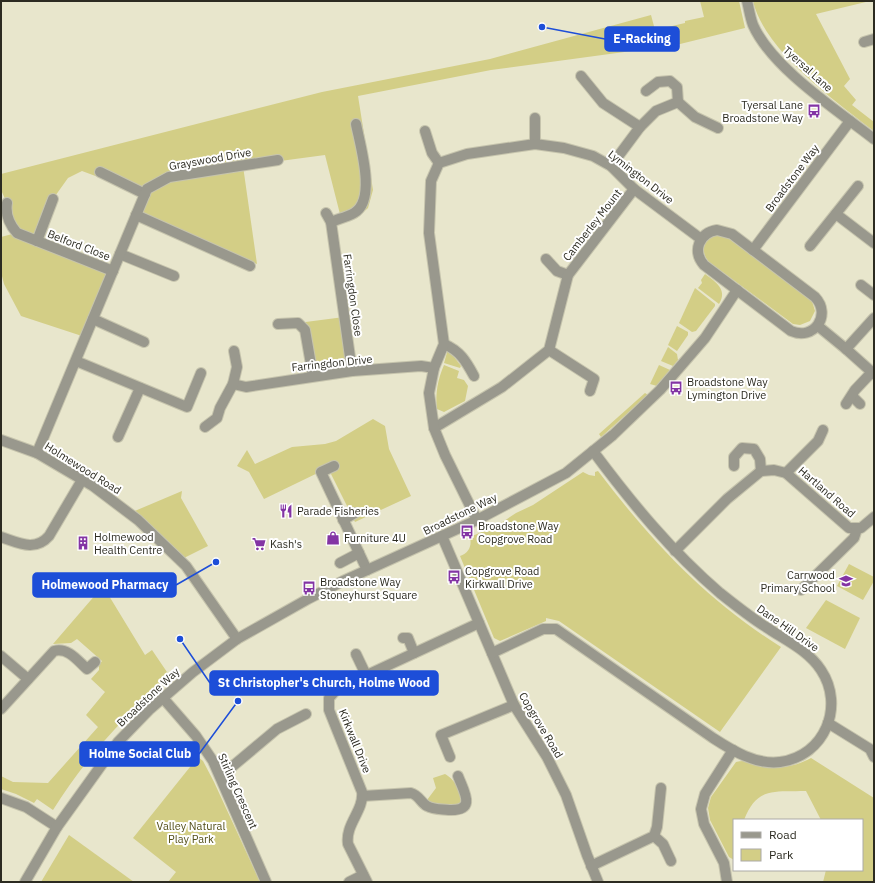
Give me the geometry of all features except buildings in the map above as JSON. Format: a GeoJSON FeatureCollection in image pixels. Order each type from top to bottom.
{"type":"FeatureCollection","features":[{"type":"Feature","properties":{"kind":"street","name":"Tyersal Lane"},"geometry":{"type":"LineString","coordinates":[[747,1],[751,18],[762,40],[775,58],[802,83],[874,139]]}},
{"type":"Feature","properties":{"kind":"street"},"geometry":{"type":"LineString","coordinates":[[864,42],[874,39]]}},
{"type":"Feature","properties":{"kind":"street"},"geometry":{"type":"LineString","coordinates":[[580,76],[603,103],[640,127]]}},
{"type":"Feature","properties":{"kind":"street"},"geometry":{"type":"LineString","coordinates":[[646,91],[658,82],[670,81],[677,87],[678,102],[695,117],[718,128]]}},
{"type":"Feature","properties":{"kind":"street"},"geometry":{"type":"LineString","coordinates":[[611,166],[640,127],[656,111],[678,102]]}},
{"type":"Feature","properties":{"kind":"street"},"geometry":{"type":"LineString","coordinates":[[535,118],[536,144]]}},
{"type":"Feature","properties":{"kind":"street","name":"Broadstone Way"},"geometry":{"type":"LineString","coordinates":[[753,250],[850,121]]}},
{"type":"Feature","properties":{"kind":"street"},"geometry":{"type":"LineString","coordinates":[[328,217],[355,213],[364,201],[367,182],[356,124]]}},
{"type":"Feature","properties":{"kind":"street"},"geometry":{"type":"LineString","coordinates":[[425,131],[432,153],[439,163],[431,181],[428,233],[444,344],[434,368],[430,393],[434,428],[445,455],[477,520]]}},
{"type":"Feature","properties":{"kind":"street","name":"Lymington Drive"},"geometry":{"type":"LineString","coordinates":[[439,163],[467,154],[536,144],[564,148],[594,156],[611,166],[634,189],[701,239]]}},
{"type":"Feature","properties":{"kind":"street","name":"Grayswood Drive"},"geometry":{"type":"LineString","coordinates":[[37,453],[147,189],[169,177],[278,160]]}},
{"type":"Feature","properties":{"kind":"street"},"geometry":{"type":"LineString","coordinates":[[100,172],[145,194]]}},
{"type":"Feature","properties":{"kind":"street"},"geometry":{"type":"LineString","coordinates":[[810,246],[858,186]]}},
{"type":"Feature","properties":{"kind":"street","name":"Camberley Mount"},"geometry":{"type":"LineString","coordinates":[[550,350],[568,275],[634,189]]}},
{"type":"Feature","properties":{"kind":"street","name":"Belford Close"},"geometry":{"type":"LineString","coordinates":[[37,241],[54,199]]}},
{"type":"Feature","properties":{"kind":"street","name":"Belford Close"},"geometry":{"type":"LineString","coordinates":[[7,203],[5,212],[16,233],[113,271]]}},
{"type":"Feature","properties":{"kind":"street"},"geometry":{"type":"LineString","coordinates":[[836,214],[874,243]]}},
{"type":"Feature","properties":{"kind":"street"},"geometry":{"type":"LineString","coordinates":[[136,215],[250,266]]}},
{"type":"Feature","properties":{"kind":"street"},"geometry":{"type":"LineString","coordinates":[[328,217],[342,222]]}},
{"type":"Feature","properties":{"kind":"street","name":"Farringdon Close"},"geometry":{"type":"LineString","coordinates":[[328,217],[352,371]]}},
{"type":"Feature","properties":{"kind":"street"},"geometry":{"type":"LineString","coordinates":[[722,230],[728,232],[753,250],[818,300],[822,315],[818,326],[806,333],[791,331],[701,261],[698,251],[701,239],[712,231],[722,230]]}},
{"type":"Feature","properties":{"kind":"street"},"geometry":{"type":"LineString","coordinates":[[120,254],[174,276]]}},
{"type":"Feature","properties":{"kind":"street","name":"Camberley Mount"},"geometry":{"type":"LineString","coordinates":[[546,259],[557,271],[568,275]]}},
{"type":"Feature","properties":{"kind":"street"},"geometry":{"type":"LineString","coordinates":[[861,285],[874,295]]}},
{"type":"Feature","properties":{"kind":"street","name":"Broadstone Way"},"geometry":{"type":"LineString","coordinates":[[25,882],[57,828],[118,742],[144,715],[193,672],[237,639],[296,606],[367,570],[477,520],[566,473],[613,436],[660,390],[705,338],[737,290]]}},
{"type":"Feature","properties":{"kind":"street"},"geometry":{"type":"LineString","coordinates":[[846,349],[874,318]]}},
{"type":"Feature","properties":{"kind":"street"},"geometry":{"type":"LineString","coordinates":[[92,319],[144,342]]}},
{"type":"Feature","properties":{"kind":"street"},"geometry":{"type":"LineString","coordinates":[[278,324],[298,323],[305,330],[313,376]]}},
{"type":"Feature","properties":{"kind":"street"},"geometry":{"type":"LineString","coordinates":[[818,326],[873,373],[849,400],[860,404]]}},
{"type":"Feature","properties":{"kind":"street"},"geometry":{"type":"LineString","coordinates":[[444,344],[454,348],[465,358],[474,376]]}},
{"type":"Feature","properties":{"kind":"street"},"geometry":{"type":"LineString","coordinates":[[434,428],[502,387],[550,350],[594,379],[590,391]]}},
{"type":"Feature","properties":{"kind":"street"},"geometry":{"type":"LineString","coordinates":[[205,427],[217,418],[220,408],[233,384],[237,367],[234,351]]}},
{"type":"Feature","properties":{"kind":"street"},"geometry":{"type":"LineString","coordinates":[[76,361],[187,407],[201,373]]}},
{"type":"Feature","properties":{"kind":"street","name":"Farringdon Drive"},"geometry":{"type":"LineString","coordinates":[[233,384],[238,387],[246,387],[352,371],[421,366],[434,368]]}},
{"type":"Feature","properties":{"kind":"street"},"geometry":{"type":"LineString","coordinates":[[118,437],[140,388]]}},
{"type":"Feature","properties":{"kind":"street"},"geometry":{"type":"LineString","coordinates":[[786,472],[818,441],[823,430]]}},
{"type":"Feature","properties":{"kind":"street","name":"Holmewood Road"},"geometry":{"type":"LineString","coordinates":[[1,440],[37,453],[110,497],[138,520],[186,566],[237,639]]}},
{"type":"Feature","properties":{"kind":"street"},"geometry":{"type":"LineString","coordinates":[[675,551],[727,499],[760,472],[760,459],[754,449],[742,448],[734,457],[734,466]]}},
{"type":"Feature","properties":{"kind":"street","name":"Dane Hill Drive"},"geometry":{"type":"LineString","coordinates":[[492,653],[542,629],[556,629],[713,738],[733,750],[764,762],[786,761],[800,756],[813,748],[822,736],[828,724],[832,703],[830,690],[824,675],[816,662],[721,593],[675,551],[647,521],[593,451]]}},
{"type":"Feature","properties":{"kind":"street"},"geometry":{"type":"LineString","coordinates":[[334,466],[321,472],[367,570]]}},
{"type":"Feature","properties":{"kind":"street","name":"Hartland Road"},"geometry":{"type":"LineString","coordinates":[[760,472],[774,470],[786,472],[846,526],[857,529],[865,526],[874,517]]}},
{"type":"Feature","properties":{"kind":"street"},"geometry":{"type":"LineString","coordinates":[[1,537],[34,546],[44,542],[50,536],[82,480]]}},
{"type":"Feature","properties":{"kind":"street"},"geometry":{"type":"LineString","coordinates":[[343,520],[355,513]]}},
{"type":"Feature","properties":{"kind":"street"},"geometry":{"type":"LineString","coordinates":[[801,590],[854,538],[857,529]]}},
{"type":"Feature","properties":{"kind":"street","name":"Copgrove Road"},"geometry":{"type":"LineString","coordinates":[[442,536],[514,706],[557,776],[566,795],[598,882]]}},
{"type":"Feature","properties":{"kind":"street"},"geometry":{"type":"LineString","coordinates":[[340,563],[359,553]]}},
{"type":"Feature","properties":{"kind":"street","name":"Kirkwall Drive"},"geometry":{"type":"LineString","coordinates":[[362,796],[361,788],[329,710],[328,701],[334,691],[479,623]]}},
{"type":"Feature","properties":{"kind":"street"},"geometry":{"type":"LineString","coordinates":[[403,638],[408,638],[414,653]]}},
{"type":"Feature","properties":{"kind":"street"},"geometry":{"type":"LineString","coordinates":[[1,709],[51,653],[58,650],[68,652],[88,669],[94,662]]}},
{"type":"Feature","properties":{"kind":"street"},"geometry":{"type":"LineString","coordinates":[[356,654],[366,675]]}},
{"type":"Feature","properties":{"kind":"street"},"geometry":{"type":"LineString","coordinates":[[1,656],[28,679]]}},
{"type":"Feature","properties":{"kind":"street","name":"Stirling Crescent"},"geometry":{"type":"LineString","coordinates":[[163,698],[196,736],[221,776],[253,855],[266,882]]}},
{"type":"Feature","properties":{"kind":"street"},"geometry":{"type":"LineString","coordinates":[[450,757],[441,735],[514,706]]}},
{"type":"Feature","properties":{"kind":"street"},"geometry":{"type":"LineString","coordinates":[[221,776],[278,729],[306,714]]}},
{"type":"Feature","properties":{"kind":"street"},"geometry":{"type":"LineString","coordinates":[[828,724],[870,749],[874,757]]}},
{"type":"Feature","properties":{"kind":"street"},"geometry":{"type":"LineString","coordinates":[[727,882],[724,863],[704,824],[701,809],[705,794],[733,750]]}},
{"type":"Feature","properties":{"kind":"street"},"geometry":{"type":"LineString","coordinates":[[349,882],[365,878],[348,844],[347,838],[350,825],[362,796],[411,793],[416,795],[428,806],[434,809],[459,810],[465,807],[467,800],[458,776]]}},
{"type":"Feature","properties":{"kind":"street"},"geometry":{"type":"LineString","coordinates":[[591,866],[654,836],[657,827],[661,788]]}},
{"type":"Feature","properties":{"kind":"street"},"geometry":{"type":"LineString","coordinates":[[1,798],[26,807],[57,828]]}},
{"type":"Feature","properties":{"kind":"street"},"geometry":{"type":"LineString","coordinates":[[654,836],[663,844],[670,861]]}},
{"type":"Feature","properties":{"kind":"green space"},"geometry":{"type":"Polygon","coordinates":[[[700,1],[739,1],[745,28],[676,45],[491,70],[358,96],[373,190],[368,208],[357,218],[342,222],[325,155],[243,166],[257,264],[136,215],[144,194],[82,171],[68,178],[53,199],[37,241],[113,271],[85,337],[21,316],[4,284],[1,272],[1,237],[16,233],[7,203],[1,190],[1,174],[322,92],[490,59],[651,15],[655,30],[685,23],[685,21],[704,17],[700,1]]]}},
{"type":"Feature","properties":{"kind":"green space"},"geometry":{"type":"Polygon","coordinates":[[[753,1],[870,1],[816,14],[850,79],[844,86],[856,100],[852,105],[874,122],[874,131],[821,90],[786,56],[771,38],[760,19],[753,1]]]}},
{"type":"Feature","properties":{"kind":"green space"},"geometry":{"type":"Polygon","coordinates":[[[716,235],[728,238],[812,301],[815,311],[810,321],[800,325],[793,324],[709,262],[704,254],[704,246],[708,240],[716,235]]]}},
{"type":"Feature","properties":{"kind":"green space"},"geometry":{"type":"Polygon","coordinates":[[[705,274],[720,287],[722,295],[719,304],[698,288],[702,283],[701,280],[705,274]]]}},
{"type":"Feature","properties":{"kind":"green space"},"geometry":{"type":"Polygon","coordinates":[[[695,288],[715,304],[715,306],[696,331],[692,332],[679,323],[695,288]]]}},
{"type":"Feature","properties":{"kind":"green space"},"geometry":{"type":"Polygon","coordinates":[[[344,317],[352,371],[313,376],[298,323],[344,317]]]}},
{"type":"Feature","properties":{"kind":"green space"},"geometry":{"type":"Polygon","coordinates":[[[677,326],[688,332],[688,335],[677,351],[668,345],[677,326]]]}},
{"type":"Feature","properties":{"kind":"green space"},"geometry":{"type":"Polygon","coordinates":[[[668,347],[677,354],[678,360],[673,366],[661,361],[668,347]]]}},
{"type":"Feature","properties":{"kind":"green space"},"geometry":{"type":"Polygon","coordinates":[[[448,349],[461,366],[460,368],[444,363],[448,349]]]}},
{"type":"Feature","properties":{"kind":"green space"},"geometry":{"type":"Polygon","coordinates":[[[444,365],[459,371],[457,378],[464,380],[468,386],[465,401],[444,412],[437,409],[436,397],[440,376],[444,365]]]}},
{"type":"Feature","properties":{"kind":"green space"},"geometry":{"type":"Polygon","coordinates":[[[659,365],[670,370],[657,386],[650,384],[659,365]]]}},
{"type":"Feature","properties":{"kind":"green space"},"geometry":{"type":"Polygon","coordinates":[[[645,393],[648,395],[601,437],[599,434],[645,393]]]}},
{"type":"Feature","properties":{"kind":"green space"},"geometry":{"type":"Polygon","coordinates":[[[373,419],[385,426],[389,449],[411,496],[355,522],[328,468],[264,499],[249,472],[237,466],[247,450],[255,464],[292,447],[325,444],[336,441],[373,419]]]}},
{"type":"Feature","properties":{"kind":"green space"},"geometry":{"type":"Polygon","coordinates":[[[598,471],[638,521],[681,568],[728,610],[781,647],[720,732],[559,621],[546,618],[546,621],[500,641],[494,638],[460,556],[468,551],[471,543],[470,537],[498,525],[516,513],[533,505],[583,472],[595,476],[595,472],[598,471]]]}},
{"type":"Feature","properties":{"kind":"green space"},"geometry":{"type":"Polygon","coordinates":[[[182,491],[181,498],[208,546],[180,560],[130,513],[182,491]]]}},
{"type":"Feature","properties":{"kind":"green space"},"geometry":{"type":"Polygon","coordinates":[[[849,564],[874,577],[874,581],[863,600],[837,586],[849,564]]]}},
{"type":"Feature","properties":{"kind":"green space"},"geometry":{"type":"Polygon","coordinates":[[[103,586],[145,655],[152,650],[169,675],[106,738],[79,772],[53,810],[37,799],[34,803],[16,794],[1,789],[1,776],[13,782],[48,783],[98,727],[86,715],[105,692],[91,679],[99,670],[99,665],[102,661],[77,639],[71,643],[53,644],[103,586]]]}},
{"type":"Feature","properties":{"kind":"green space"},"geometry":{"type":"Polygon","coordinates":[[[826,600],[860,618],[845,649],[806,628],[826,600]]]}},
{"type":"Feature","properties":{"kind":"green space","name":"Valley Natural Play Park"},"geometry":{"type":"Polygon","coordinates":[[[198,757],[203,761],[214,782],[260,882],[168,882],[176,872],[133,838],[198,757]]]}},
{"type":"Feature","properties":{"kind":"green space"},"geometry":{"type":"Polygon","coordinates":[[[811,758],[874,798],[874,882],[823,882],[826,871],[863,871],[863,819],[820,819],[806,791],[768,793],[755,801],[744,819],[733,819],[733,859],[729,857],[710,820],[708,808],[711,797],[736,762],[745,761],[769,766],[784,767],[811,758]]]}},
{"type":"Feature","properties":{"kind":"green space"},"geometry":{"type":"Polygon","coordinates":[[[445,774],[452,779],[459,790],[461,795],[461,803],[458,805],[444,805],[427,800],[436,788],[433,778],[445,774]]]}},
{"type":"Feature","properties":{"kind":"green space"},"geometry":{"type":"Polygon","coordinates":[[[69,835],[134,882],[41,882],[69,835]]]}},
{"type":"Feature","properties":{"kind":"place","name":"E-Racking"},"geometry":{"type":"Point","coordinates":[542,27]}},
{"type":"Feature","properties":{"kind":"place","name":"Tyersal Lane Broadstone Way"},"geometry":{"type":"Point","coordinates":[814,111]}},
{"type":"Feature","properties":{"kind":"place","name":"Broadstone Way Lymington Drive"},"geometry":{"type":"Point","coordinates":[676,388]}},
{"type":"Feature","properties":{"kind":"place","name":"Parade Fisheries"},"geometry":{"type":"Point","coordinates":[286,511]}},
{"type":"Feature","properties":{"kind":"place","name":"Broadstone Way Copgrove Road"},"geometry":{"type":"Point","coordinates":[467,532]}},
{"type":"Feature","properties":{"kind":"place","name":"Furniture 4U"},"geometry":{"type":"Point","coordinates":[333,538]}},
{"type":"Feature","properties":{"kind":"place","name":"Holmewood Health Centre"},"geometry":{"type":"Point","coordinates":[83,543]}},
{"type":"Feature","properties":{"kind":"place","name":"Kash's"},"geometry":{"type":"Point","coordinates":[259,544]}},
{"type":"Feature","properties":{"kind":"place","name":"Holmewood Pharmacy"},"geometry":{"type":"Point","coordinates":[216,562]}},
{"type":"Feature","properties":{"kind":"place","name":"Copgrove Road Kirkwall Drive"},"geometry":{"type":"Point","coordinates":[454,577]}},
{"type":"Feature","properties":{"kind":"place","name":"Carrwood Primary School"},"geometry":{"type":"Point","coordinates":[846,581]}},
{"type":"Feature","properties":{"kind":"place","name":"Broadstone Way Stoneyhurst Square"},"geometry":{"type":"Point","coordinates":[309,588]}},
{"type":"Feature","properties":{"kind":"place","name":"St Christopher's Church, Holme Wood"},"geometry":{"type":"Point","coordinates":[180,639]}},
{"type":"Feature","properties":{"kind":"place","name":"Holme Social Club"},"geometry":{"type":"Point","coordinates":[238,701]}}]}
